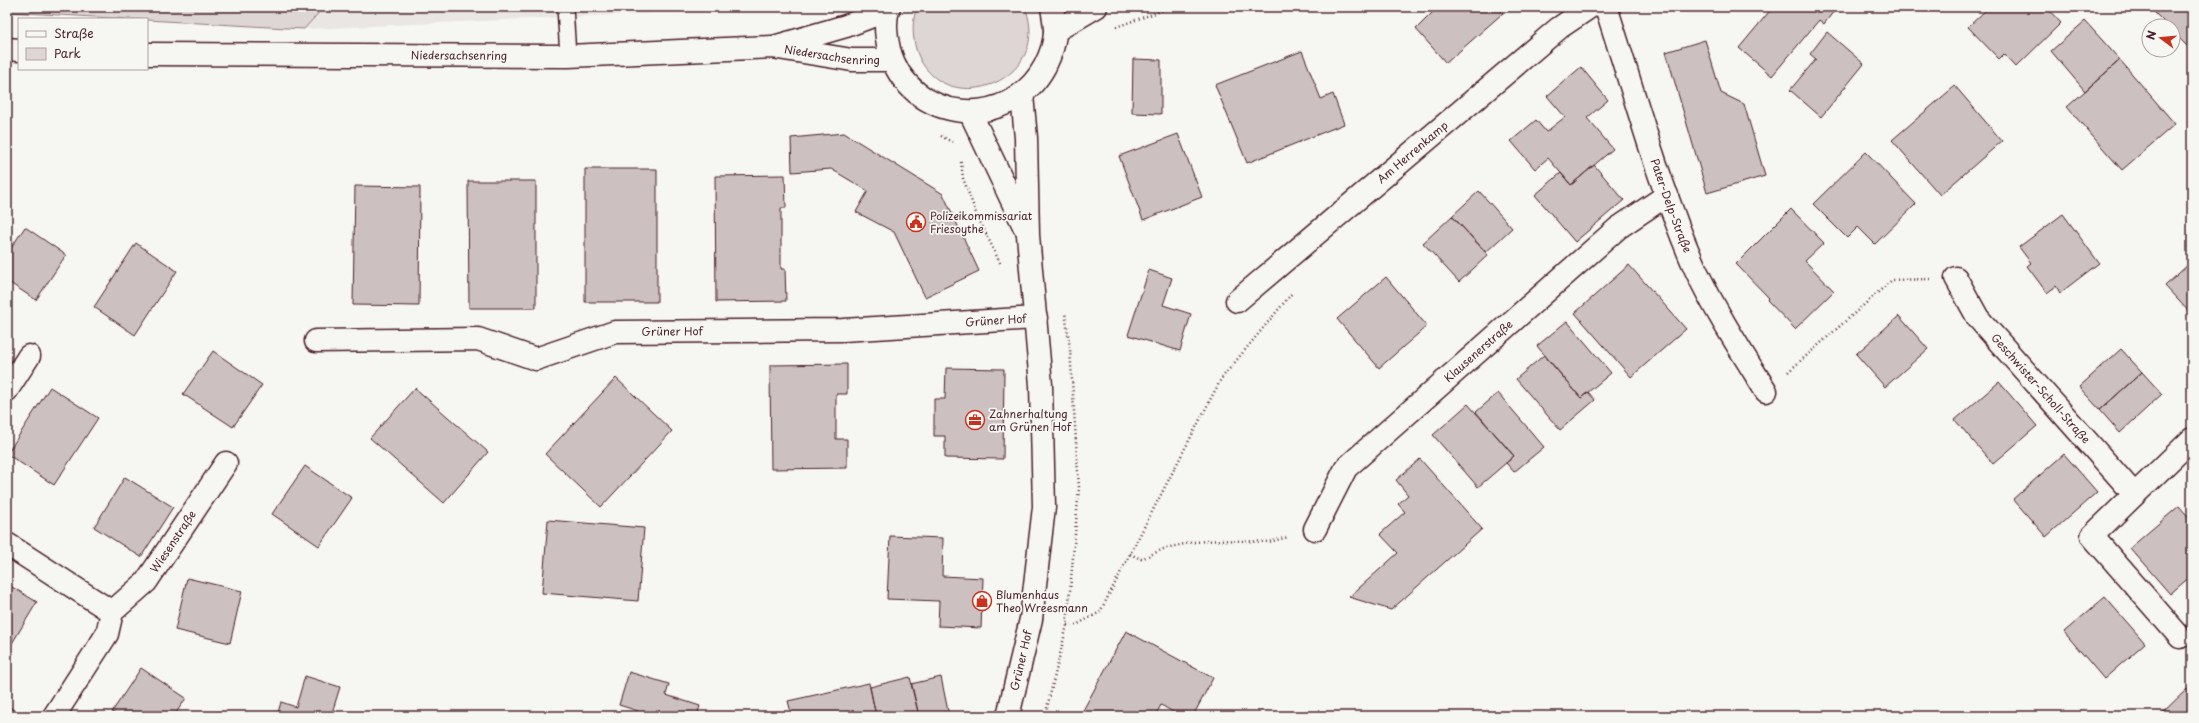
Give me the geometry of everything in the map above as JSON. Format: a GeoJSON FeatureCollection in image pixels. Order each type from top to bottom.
{"type":"FeatureCollection","features":[{"type":"Feature","properties":{"kind":"street"},"geometry":{"type":"LineString","coordinates":[[888,9],[886,36],[892,60],[905,81],[923,98],[946,108],[970,112],[997,108],[1022,95],[1039,78],[1050,56],[1055,31],[1052,7]]}},
{"type":"Feature","properties":{"kind":"street"},"geometry":{"type":"LineString","coordinates":[[1055,31],[1096,7]]}},
{"type":"Feature","properties":{"kind":"street","name":"Am Herrenkamp"},"geometry":{"type":"LineString","coordinates":[[1237,301],[1559,28],[1590,7]]}},
{"type":"Feature","properties":{"kind":"street","name":"Pater-Delp-Straße"},"geometry":{"type":"LineString","coordinates":[[1606,7],[1667,195],[1695,268],[1728,330],[1766,391]]}},
{"type":"Feature","properties":{"kind":"street","name":"Niedersachsenring"},"geometry":{"type":"LineString","coordinates":[[772,47],[846,26],[888,9]]}},
{"type":"Feature","properties":{"kind":"street","name":"Niedersachsenring"},"geometry":{"type":"LineString","coordinates":[[148,54],[568,56],[772,47],[852,60],[892,60]]}},
{"type":"Feature","properties":{"kind":"street"},"geometry":{"type":"LineString","coordinates":[[7,49],[18,50]]}},
{"type":"Feature","properties":{"kind":"street","name":"Grüner Hof"},"geometry":{"type":"LineString","coordinates":[[1008,716],[1031,619],[1044,507],[1041,385],[1028,235],[1026,138],[1022,95]]}},
{"type":"Feature","properties":{"kind":"street","name":"Grüner Hof"},"geometry":{"type":"LineString","coordinates":[[970,112],[1028,235]]}},
{"type":"Feature","properties":{"kind":"street","name":"Klausenerstraße"},"geometry":{"type":"LineString","coordinates":[[1314,529],[1346,468],[1618,228],[1667,195]]}},
{"type":"Feature","properties":{"kind":"street","name":"Geschwister-Scholl-Straße"},"geometry":{"type":"LineString","coordinates":[[1956,278],[1978,318],[2134,494]]}},
{"type":"Feature","properties":{"kind":"street","name":"Grüner Hof"},"geometry":{"type":"LineString","coordinates":[[316,341],[478,339],[536,359],[615,332],[843,330],[1036,318]]}},
{"type":"Feature","properties":{"kind":"street"},"geometry":{"type":"LineString","coordinates":[[7,390],[29,356]]}},
{"type":"Feature","properties":{"kind":"street"},"geometry":{"type":"LineString","coordinates":[[2180,637],[2092,536],[2192,439]]}},
{"type":"Feature","properties":{"kind":"street","name":"Wiesenstraße"},"geometry":{"type":"LineString","coordinates":[[112,612],[146,582],[226,463]]}},
{"type":"Feature","properties":{"kind":"street"},"geometry":{"type":"LineString","coordinates":[[7,544],[112,612],[107,634],[54,716]]}},
{"type":"Feature","properties":{"kind":"lane"},"geometry":{"type":"LineString","coordinates":[[565,7],[568,56]]}},
{"type":"Feature","properties":{"kind":"path"},"geometry":{"type":"LineString","coordinates":[[1110,29],[1172,7]]}},
{"type":"Feature","properties":{"kind":"path"},"geometry":{"type":"LineString","coordinates":[[1766,391],[1892,280],[1956,278]]}},
{"type":"Feature","properties":{"kind":"path"},"geometry":{"type":"LineString","coordinates":[[1067,625],[1076,625],[1100,612],[1221,379],[1294,291]]}},
{"type":"Feature","properties":{"kind":"path"},"geometry":{"type":"LineString","coordinates":[[1130,554],[1141,560],[1166,548],[1194,542],[1222,540],[1268,542],[1314,529]]}},
{"type":"Feature","properties":{"kind":"shaded area"},"geometry":{"type":"Polygon","coordinates":[[[324,7],[792,7],[304,29],[324,7]]]}},
{"type":"Feature","properties":{"kind":"green space"},"geometry":{"type":"Polygon","coordinates":[[[7,7],[324,7],[304,29],[148,20],[148,18],[112,18],[7,12],[7,7]]]}},
{"type":"Feature","properties":{"kind":"green space"},"geometry":{"type":"Polygon","coordinates":[[[917,7],[1025,7],[1030,34],[1024,56],[1010,74],[990,85],[969,89],[947,84],[929,72],[916,49],[913,28],[917,7]]]}},
{"type":"Feature","properties":{"kind":"building"},"geometry":{"type":"Polygon","coordinates":[[[1438,7],[1497,7],[1503,13],[1446,63],[1416,29],[1438,7]]]}},
{"type":"Feature","properties":{"kind":"building"},"geometry":{"type":"Polygon","coordinates":[[[1773,7],[1837,7],[1824,24],[1819,20],[1772,76],[1739,48],[1773,7]]]}},
{"type":"Feature","properties":{"kind":"building"},"geometry":{"type":"Polygon","coordinates":[[[1989,7],[2046,7],[2061,23],[2016,67],[2004,54],[1999,59],[1968,27],[1989,7]]]}},
{"type":"Feature","properties":{"kind":"building"},"geometry":{"type":"Polygon","coordinates":[[[2149,7],[2192,7],[2192,45],[2189,48],[2181,40],[2181,18],[2160,18],[2149,7]]]}},
{"type":"Feature","properties":{"kind":"building"},"geometry":{"type":"Polygon","coordinates":[[[2085,21],[2120,60],[2085,91],[2051,51],[2085,21]]]}},
{"type":"Feature","properties":{"kind":"building"},"geometry":{"type":"Polygon","coordinates":[[[1827,32],[1864,64],[1821,117],[1790,90],[1816,59],[1810,54],[1827,32]]]}},
{"type":"Feature","properties":{"kind":"building"},"geometry":{"type":"Polygon","coordinates":[[[1705,40],[1721,93],[1744,104],[1765,176],[1707,193],[1666,52],[1705,40]]]}},
{"type":"Feature","properties":{"kind":"building"},"geometry":{"type":"Polygon","coordinates":[[[1302,51],[1321,99],[1333,94],[1344,124],[1247,163],[1215,85],[1302,51]]]}},
{"type":"Feature","properties":{"kind":"building"},"geometry":{"type":"Polygon","coordinates":[[[1133,59],[1161,60],[1161,114],[1132,113],[1133,59]]]}},
{"type":"Feature","properties":{"kind":"building"},"geometry":{"type":"Polygon","coordinates":[[[2120,60],[2175,124],[2122,170],[2067,107],[2120,60]]]}},
{"type":"Feature","properties":{"kind":"building"},"geometry":{"type":"Polygon","coordinates":[[[1581,67],[1608,100],[1587,118],[1613,149],[1571,185],[1548,158],[1535,169],[1511,141],[1536,120],[1546,132],[1565,117],[1547,96],[1581,67]]]}},
{"type":"Feature","properties":{"kind":"building"},"geometry":{"type":"Polygon","coordinates":[[[1955,86],[2002,141],[1940,195],[1892,140],[1955,86]]]}},
{"type":"Feature","properties":{"kind":"building","name":"Polizeikommissariat Friesoythe"},"geometry":{"type":"Polygon","coordinates":[[[844,133],[943,194],[979,271],[925,297],[894,232],[856,212],[868,191],[831,169],[792,172],[791,138],[844,133]]]}},
{"type":"Feature","properties":{"kind":"building"},"geometry":{"type":"Polygon","coordinates":[[[1178,134],[1202,197],[1143,220],[1119,156],[1178,134]]]}},
{"type":"Feature","properties":{"kind":"building"},"geometry":{"type":"Polygon","coordinates":[[[1866,152],[1916,204],[1875,244],[1858,227],[1847,238],[1813,204],[1866,152]]]}},
{"type":"Feature","properties":{"kind":"building"},"geometry":{"type":"Polygon","coordinates":[[[1594,165],[1624,200],[1575,242],[1535,195],[1561,173],[1571,185],[1594,165]]]}},
{"type":"Feature","properties":{"kind":"building"},"geometry":{"type":"Polygon","coordinates":[[[585,169],[657,169],[657,302],[585,302],[585,169]]]}},
{"type":"Feature","properties":{"kind":"building"},"geometry":{"type":"Polygon","coordinates":[[[785,175],[786,208],[781,208],[781,269],[785,269],[786,301],[716,302],[715,176],[785,175]]]}},
{"type":"Feature","properties":{"kind":"building"},"geometry":{"type":"Polygon","coordinates":[[[468,181],[536,181],[536,308],[469,308],[468,181]]]}},
{"type":"Feature","properties":{"kind":"building"},"geometry":{"type":"Polygon","coordinates":[[[355,186],[420,187],[419,306],[353,305],[355,186]]]}},
{"type":"Feature","properties":{"kind":"building"},"geometry":{"type":"Polygon","coordinates":[[[1479,191],[1512,228],[1486,252],[1452,216],[1479,191]]]}},
{"type":"Feature","properties":{"kind":"building"},"geometry":{"type":"Polygon","coordinates":[[[1791,209],[1824,243],[1805,261],[1834,291],[1795,329],[1767,300],[1769,298],[1736,264],[1791,209]]]}},
{"type":"Feature","properties":{"kind":"building"},"geometry":{"type":"Polygon","coordinates":[[[2063,214],[2099,263],[2060,293],[2056,286],[2047,293],[2027,266],[2031,263],[2019,247],[2063,214]]]}},
{"type":"Feature","properties":{"kind":"building"},"geometry":{"type":"Polygon","coordinates":[[[1452,216],[1488,255],[1459,282],[1423,243],[1452,216]]]}},
{"type":"Feature","properties":{"kind":"building"},"geometry":{"type":"Polygon","coordinates":[[[25,227],[66,255],[36,300],[7,281],[7,254],[25,227]]]}},
{"type":"Feature","properties":{"kind":"building"},"geometry":{"type":"Polygon","coordinates":[[[136,243],[177,271],[135,335],[94,307],[136,243]]]}},
{"type":"Feature","properties":{"kind":"building"},"geometry":{"type":"Polygon","coordinates":[[[2192,261],[2192,315],[2165,286],[2192,261]]]}},
{"type":"Feature","properties":{"kind":"building"},"geometry":{"type":"Polygon","coordinates":[[[1629,265],[1686,329],[1631,377],[1575,313],[1629,265]]]}},
{"type":"Feature","properties":{"kind":"building"},"geometry":{"type":"Polygon","coordinates":[[[1149,270],[1172,278],[1163,305],[1191,314],[1180,351],[1128,335],[1149,270]]]}},
{"type":"Feature","properties":{"kind":"building"},"geometry":{"type":"Polygon","coordinates":[[[1386,277],[1427,326],[1379,368],[1337,319],[1386,277]]]}},
{"type":"Feature","properties":{"kind":"building"},"geometry":{"type":"Polygon","coordinates":[[[1899,316],[1928,349],[1885,387],[1856,354],[1899,316]]]}},
{"type":"Feature","properties":{"kind":"building"},"geometry":{"type":"Polygon","coordinates":[[[1567,321],[1611,373],[1581,398],[1537,346],[1567,321]]]}},
{"type":"Feature","properties":{"kind":"building"},"geometry":{"type":"Polygon","coordinates":[[[2121,349],[2142,372],[2100,410],[2079,387],[2121,349]]]}},
{"type":"Feature","properties":{"kind":"building"},"geometry":{"type":"Polygon","coordinates":[[[213,351],[262,385],[233,427],[183,394],[213,351]]]}},
{"type":"Feature","properties":{"kind":"building"},"geometry":{"type":"Polygon","coordinates":[[[1544,355],[1581,398],[1588,392],[1595,400],[1560,430],[1516,379],[1544,355]]]}},
{"type":"Feature","properties":{"kind":"building"},"geometry":{"type":"Polygon","coordinates":[[[847,364],[847,394],[836,394],[836,439],[847,439],[847,468],[771,469],[770,365],[847,364]]]}},
{"type":"Feature","properties":{"kind":"building"},"geometry":{"type":"Polygon","coordinates":[[[946,368],[1004,369],[1003,459],[945,458],[945,436],[934,436],[934,399],[945,399],[946,368]]]}},
{"type":"Feature","properties":{"kind":"building"},"geometry":{"type":"Polygon","coordinates":[[[2142,372],[2162,394],[2120,433],[2100,410],[2142,372]]]}},
{"type":"Feature","properties":{"kind":"building"},"geometry":{"type":"Polygon","coordinates":[[[616,378],[672,431],[601,507],[545,454],[616,378]]]}},
{"type":"Feature","properties":{"kind":"building"},"geometry":{"type":"Polygon","coordinates":[[[1999,382],[2037,426],[1993,464],[1955,420],[1999,382]]]}},
{"type":"Feature","properties":{"kind":"building"},"geometry":{"type":"Polygon","coordinates":[[[50,387],[98,418],[54,485],[7,454],[50,387]]]}},
{"type":"Feature","properties":{"kind":"building"},"geometry":{"type":"Polygon","coordinates":[[[415,388],[488,452],[444,503],[370,438],[415,388]]]}},
{"type":"Feature","properties":{"kind":"building"},"geometry":{"type":"Polygon","coordinates":[[[1498,393],[1544,447],[1514,472],[1506,463],[1514,456],[1476,412],[1498,393]]]}},
{"type":"Feature","properties":{"kind":"building"},"geometry":{"type":"Polygon","coordinates":[[[1468,404],[1514,456],[1478,487],[1433,435],[1468,404]]]}},
{"type":"Feature","properties":{"kind":"building"},"geometry":{"type":"Polygon","coordinates":[[[2064,454],[2097,492],[2046,537],[2013,499],[2064,454]]]}},
{"type":"Feature","properties":{"kind":"building"},"geometry":{"type":"Polygon","coordinates":[[[1420,459],[1482,529],[1391,610],[1349,597],[1398,553],[1380,534],[1405,512],[1398,504],[1408,495],[1396,480],[1420,459]]]}},
{"type":"Feature","properties":{"kind":"building"},"geometry":{"type":"Polygon","coordinates":[[[305,466],[352,498],[319,546],[272,514],[305,466]]]}},
{"type":"Feature","properties":{"kind":"building"},"geometry":{"type":"Polygon","coordinates":[[[125,477],[173,507],[141,557],[94,527],[125,477]]]}},
{"type":"Feature","properties":{"kind":"building"},"geometry":{"type":"Polygon","coordinates":[[[2179,506],[2192,521],[2192,575],[2170,594],[2130,548],[2179,506]]]}},
{"type":"Feature","properties":{"kind":"building"},"geometry":{"type":"Polygon","coordinates":[[[548,520],[644,528],[638,601],[542,593],[548,520]]]}},
{"type":"Feature","properties":{"kind":"building"},"geometry":{"type":"Polygon","coordinates":[[[890,536],[943,538],[942,576],[983,578],[981,628],[938,626],[939,601],[887,599],[890,536]]]}},
{"type":"Feature","properties":{"kind":"building"},"geometry":{"type":"Polygon","coordinates":[[[187,578],[242,591],[230,643],[175,630],[187,578]]]}},
{"type":"Feature","properties":{"kind":"building"},"geometry":{"type":"Polygon","coordinates":[[[7,584],[37,602],[11,645],[7,643],[7,584]]]}},
{"type":"Feature","properties":{"kind":"building"},"geometry":{"type":"Polygon","coordinates":[[[2105,597],[2145,643],[2104,679],[2064,632],[2105,597]]]}},
{"type":"Feature","properties":{"kind":"building"},"geometry":{"type":"Polygon","coordinates":[[[1126,631],[1213,678],[1193,716],[1180,716],[1161,705],[1155,716],[1080,716],[1126,631]]]}},
{"type":"Feature","properties":{"kind":"building"},"geometry":{"type":"Polygon","coordinates":[[[141,668],[186,698],[174,716],[118,716],[112,712],[141,668]]]}},
{"type":"Feature","properties":{"kind":"building"},"geometry":{"type":"Polygon","coordinates":[[[629,672],[669,684],[666,695],[700,706],[697,716],[637,716],[638,711],[619,705],[629,672]]]}},
{"type":"Feature","properties":{"kind":"building"},"geometry":{"type":"Polygon","coordinates":[[[305,676],[340,687],[331,716],[277,716],[281,702],[296,707],[305,676]]]}},
{"type":"Feature","properties":{"kind":"building"},"geometry":{"type":"Polygon","coordinates":[[[910,677],[919,716],[876,716],[870,687],[910,677]]]}},
{"type":"Feature","properties":{"kind":"building"},"geometry":{"type":"Polygon","coordinates":[[[941,677],[949,716],[919,716],[911,684],[941,677]]]}},
{"type":"Feature","properties":{"kind":"building"},"geometry":{"type":"Polygon","coordinates":[[[869,683],[876,716],[792,716],[788,701],[869,683]]]}},
{"type":"Feature","properties":{"kind":"building"},"geometry":{"type":"Polygon","coordinates":[[[2187,689],[2192,695],[2192,716],[2159,716],[2187,689]]]}},
{"type":"Feature","properties":{"kind":"building"},"geometry":{"type":"Polygon","coordinates":[[[7,705],[22,716],[7,716],[7,705]]]}},
{"type":"Feature","properties":{"kind":"place","name":"Polizeikommissariat Friesoythe"},"geometry":{"type":"Point","coordinates":[916,222]}},
{"type":"Feature","properties":{"kind":"place","name":"Zahnerhaltung am Grünen Hof"},"geometry":{"type":"Point","coordinates":[975,420]}},
{"type":"Feature","properties":{"kind":"place","name":"Blumenhaus Theo Wreesmann"},"geometry":{"type":"Point","coordinates":[982,601]}}]}
